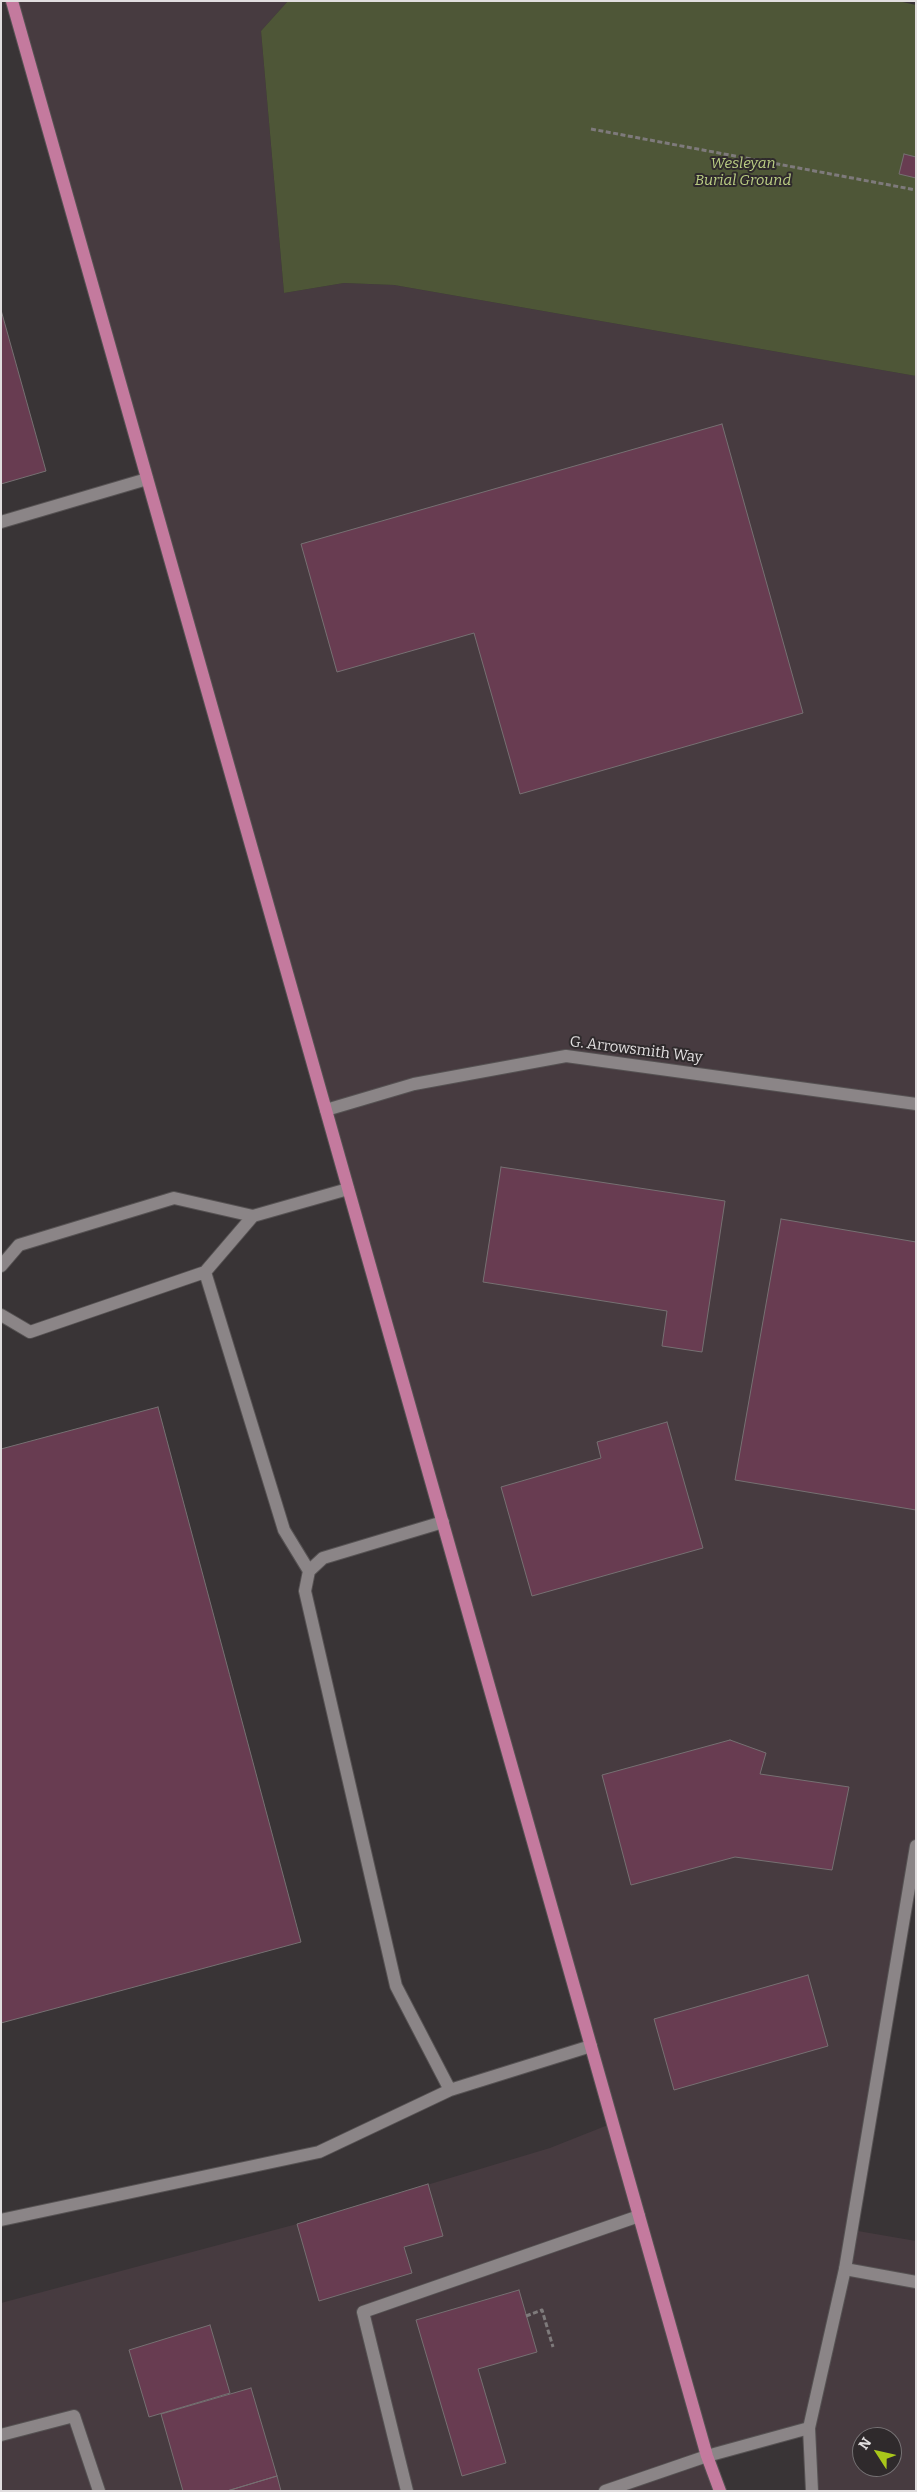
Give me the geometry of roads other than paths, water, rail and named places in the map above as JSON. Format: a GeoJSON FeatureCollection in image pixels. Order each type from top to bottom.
{"type":"FeatureCollection","features":[{"type":"Feature","properties":{"kind":"main road"},"geometry":{"type":"LineString","coordinates":[[12,1],[707,2456],[720,2491]]}},
{"type":"Feature","properties":{"kind":"main road"},"geometry":{"type":"LineString","coordinates":[[1,522],[147,479]]}},
{"type":"Feature","properties":{"kind":"main road","name":"G. Arrowsmith Way"},"geometry":{"type":"LineString","coordinates":[[326,1110],[414,1084],[566,1056],[916,1104]]}},
{"type":"Feature","properties":{"kind":"main road"},"geometry":{"type":"LineString","coordinates":[[1,1266],[19,1245],[174,1198],[253,1216],[348,1189]]}},
{"type":"Feature","properties":{"kind":"main road"},"geometry":{"type":"LineString","coordinates":[[1,1315],[30,1332],[205,1272],[253,1216]]}},
{"type":"Feature","properties":{"kind":"main road"},"geometry":{"type":"LineString","coordinates":[[205,1272],[284,1530],[309,1571]]}},
{"type":"Feature","properties":{"kind":"main road"},"geometry":{"type":"LineString","coordinates":[[442,1522],[324,1558],[309,1571],[304,1591],[396,1986],[450,2090]]}},
{"type":"Feature","properties":{"kind":"main road"},"geometry":{"type":"LineString","coordinates":[[812,2491],[808,2428],[845,2269],[916,1846]]}},
{"type":"Feature","properties":{"kind":"main road"},"geometry":{"type":"LineString","coordinates":[[1,2220],[319,2152],[450,2090],[591,2046]]}},
{"type":"Feature","properties":{"kind":"main road"},"geometry":{"type":"LineString","coordinates":[[406,2491],[363,2312],[639,2216]]}},
{"type":"Feature","properties":{"kind":"main road"},"geometry":{"type":"LineString","coordinates":[[845,2269],[916,2282]]}},
{"type":"Feature","properties":{"kind":"main road"},"geometry":{"type":"LineString","coordinates":[[1,2434],[74,2416],[99,2491]]}},
{"type":"Feature","properties":{"kind":"main road"},"geometry":{"type":"LineString","coordinates":[[605,2491],[707,2456],[808,2428]]}},
{"type":"Feature","properties":{"kind":"main road"},"geometry":{"type":"LineString","coordinates":[[707,2456],[713,2491]]}},
{"type":"Feature","properties":{"kind":"park label","name":"Wesleyan Burial Ground"},"geometry":{"type":"Point","coordinates":[743,172]}}]}
